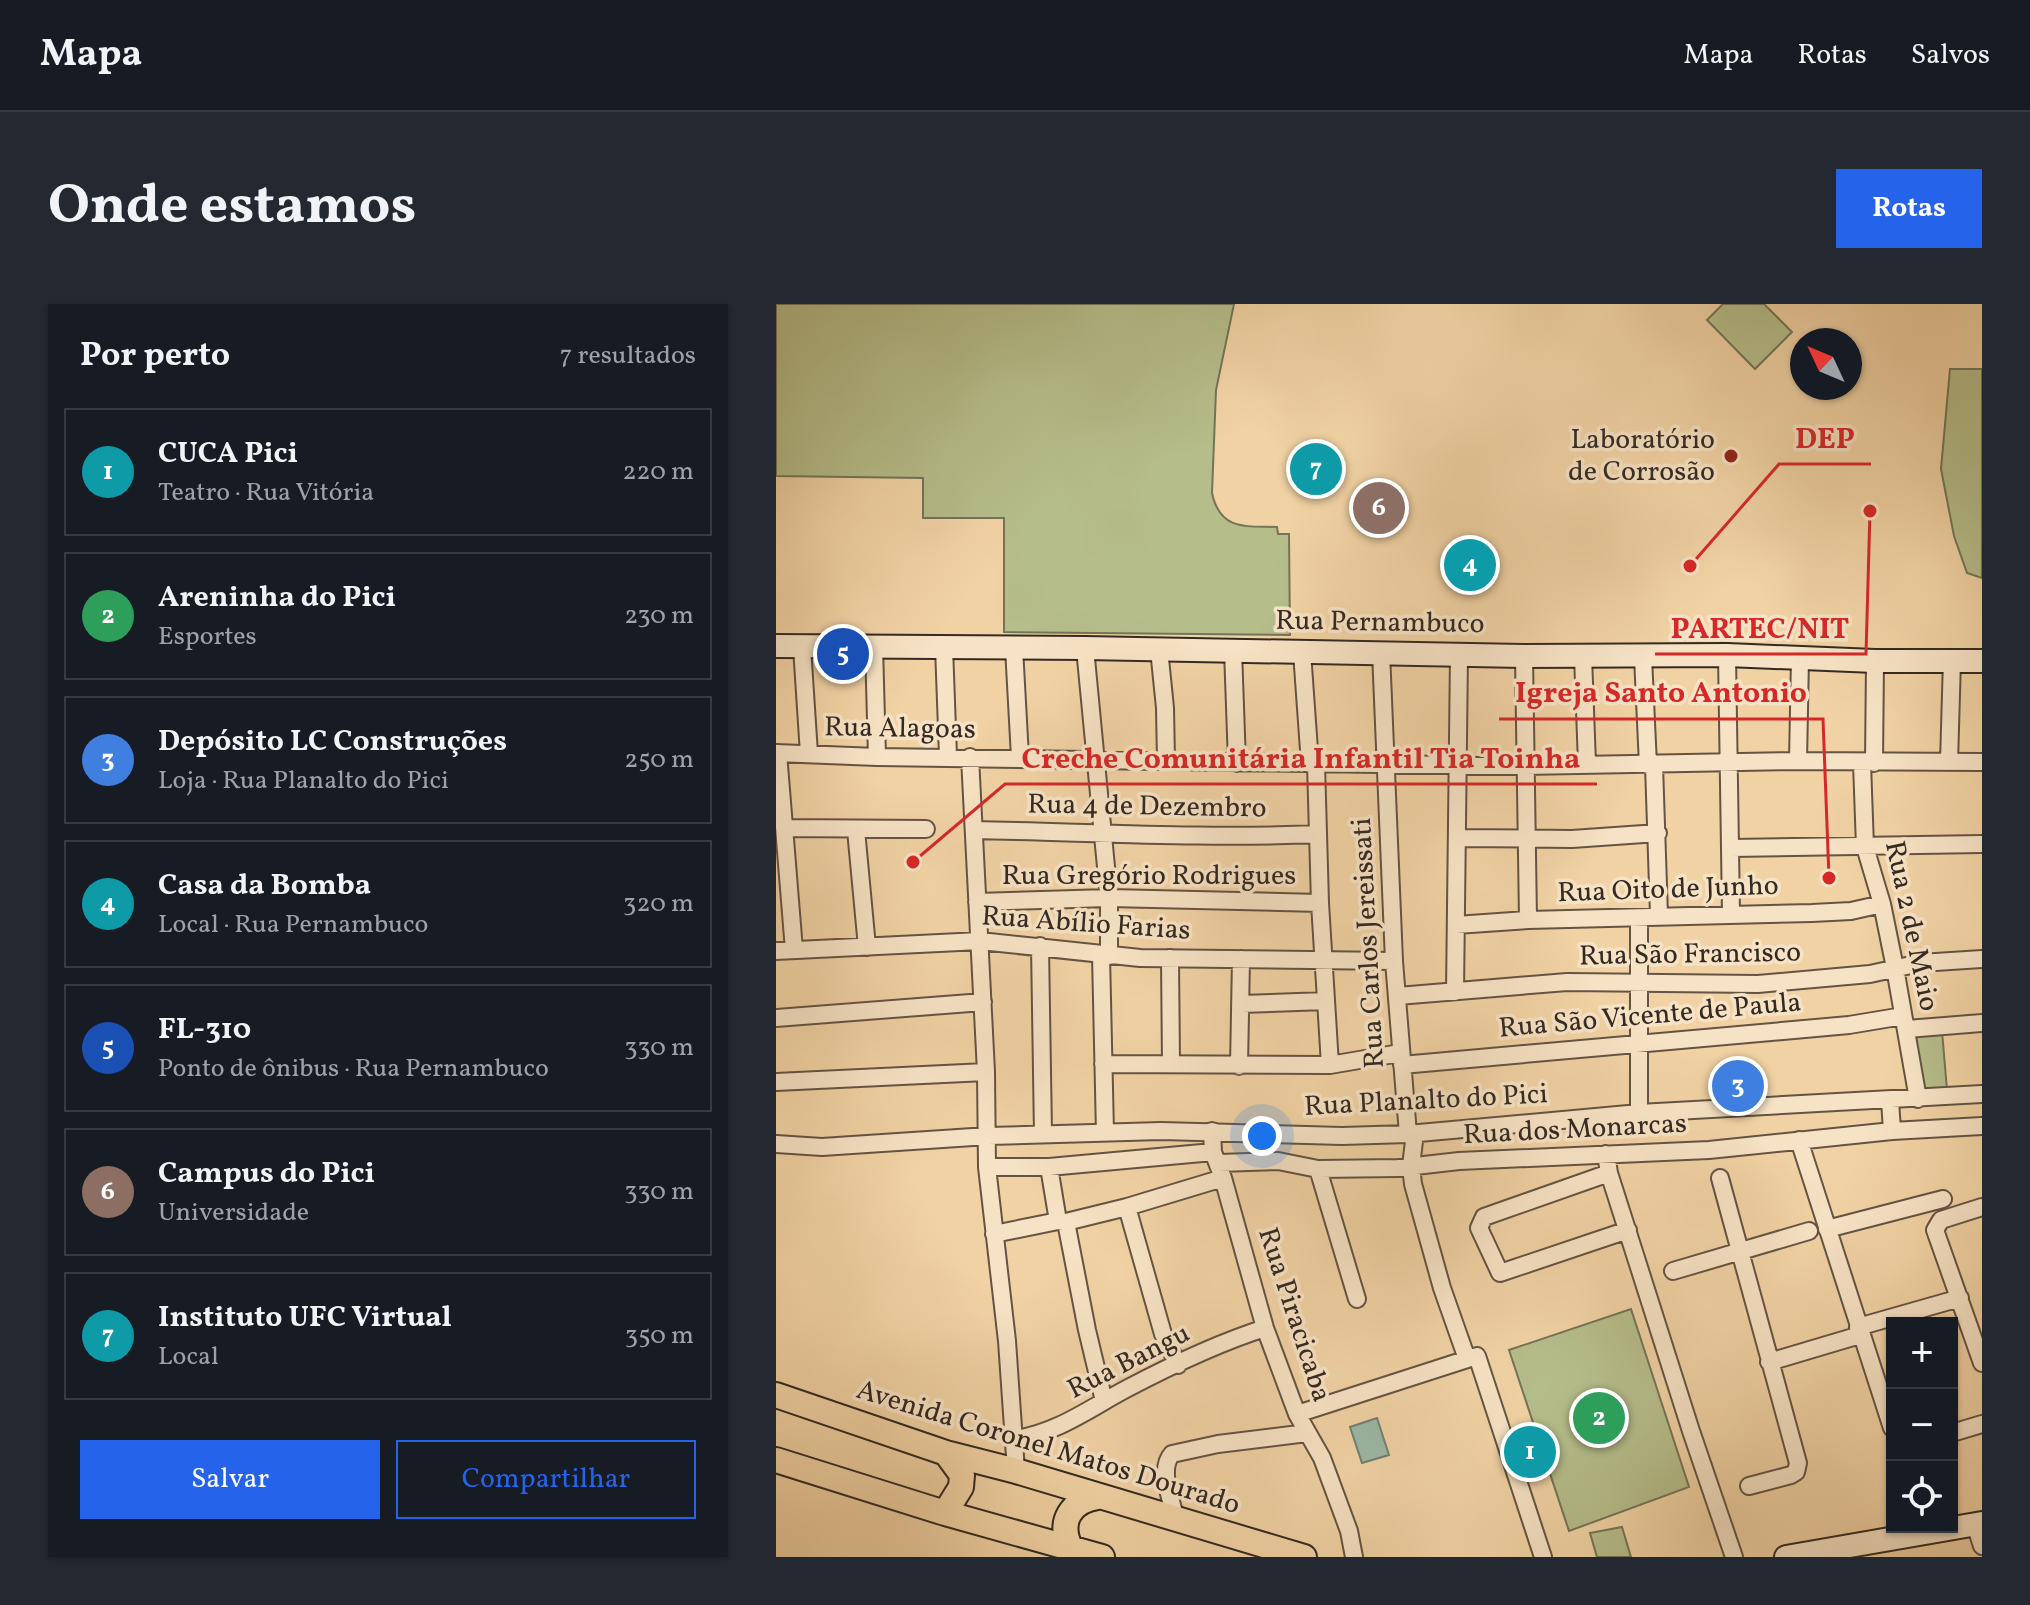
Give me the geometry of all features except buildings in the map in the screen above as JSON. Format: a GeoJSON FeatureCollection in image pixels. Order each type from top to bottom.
{"type":"FeatureCollection","features":[{"type":"Feature","properties":{"kind":"main road","name":"Avenida Coronel Matos Dourado"},"geometry":{"type":"LineString","coordinates":[[776,1395],[946,1453],[1304,1557]]}},
{"type":"Feature","properties":{"kind":"main road"},"geometry":{"type":"LineString","coordinates":[[945,1513],[961,1487],[962,1475],[946,1453]]}},
{"type":"Feature","properties":{"kind":"main road"},"geometry":{"type":"LineString","coordinates":[[776,1460],[945,1513],[1102,1557]]}},
{"type":"Feature","properties":{"kind":"main road"},"geometry":{"type":"LineString","coordinates":[[1070,1547],[1064,1527],[1067,1517],[1074,1506],[1085,1499],[1098,1497]]}},
{"type":"Feature","properties":{"kind":"street","name":"Rua Pernambuco"},"geometry":{"type":"LineString","coordinates":[[776,646],[1524,656],[1727,655],[1875,661],[1982,661]]}},
{"type":"Feature","properties":{"kind":"street"},"geometry":{"type":"LineString","coordinates":[[874,646],[877,757]]}},
{"type":"Feature","properties":{"kind":"street"},"geometry":{"type":"LineString","coordinates":[[802,647],[809,754]]}},
{"type":"Feature","properties":{"kind":"street"},"geometry":{"type":"LineString","coordinates":[[944,647],[948,756]]}},
{"type":"Feature","properties":{"kind":"street"},"geometry":{"type":"LineString","coordinates":[[1014,648],[1020,757]]}},
{"type":"Feature","properties":{"kind":"street"},"geometry":{"type":"LineString","coordinates":[[1085,648],[1109,898],[1103,1064],[1105,1133]]}},
{"type":"Feature","properties":{"kind":"street"},"geometry":{"type":"LineString","coordinates":[[1159,649],[1166,761]]}},
{"type":"Feature","properties":{"kind":"street"},"geometry":{"type":"LineString","coordinates":[[1233,650],[1237,763]]}},
{"type":"Feature","properties":{"kind":"street"},"geometry":{"type":"LineString","coordinates":[[1302,652],[1318,834],[1330,1065]]}},
{"type":"Feature","properties":{"kind":"street","name":"Rua Carlos Jereissati"},"geometry":{"type":"LineString","coordinates":[[1381,652],[1394,961],[1401,1059],[1412,1134],[1413,1184],[1442,1288],[1472,1357],[1543,1557]]}},
{"type":"Feature","properties":{"kind":"street"},"geometry":{"type":"LineString","coordinates":[[1455,992],[1459,655]]}},
{"type":"Feature","properties":{"kind":"street"},"geometry":{"type":"LineString","coordinates":[[1727,655],[1731,913]]}},
{"type":"Feature","properties":{"kind":"street"},"geometry":{"type":"LineString","coordinates":[[1524,656],[1528,920]]}},
{"type":"Feature","properties":{"kind":"street"},"geometry":{"type":"LineString","coordinates":[[1583,656],[1587,764]]}},
{"type":"Feature","properties":{"kind":"street"},"geometry":{"type":"LineString","coordinates":[[1643,657],[1658,833],[1659,916]]}},
{"type":"Feature","properties":{"kind":"street"},"geometry":{"type":"LineString","coordinates":[[1798,761],[1800,658]]}},
{"type":"Feature","properties":{"kind":"street"},"geometry":{"type":"LineString","coordinates":[[1949,762],[1952,660]]}},
{"type":"Feature","properties":{"kind":"street","name":"Rua 2 de Maio"},"geometry":{"type":"LineString","coordinates":[[1875,661],[1865,847],[1882,904],[1918,1099]]}},
{"type":"Feature","properties":{"kind":"street"},"geometry":{"type":"LineString","coordinates":[[777,753],[794,950]]}},
{"type":"Feature","properties":{"kind":"street","name":"Rua Alagoas"},"geometry":{"type":"LineString","coordinates":[[777,753],[1459,766],[1798,761],[1982,762]]}},
{"type":"Feature","properties":{"kind":"street"},"geometry":{"type":"LineString","coordinates":[[970,757],[986,1072],[987,1167],[1016,1439],[1016,1471]]}},
{"type":"Feature","properties":{"kind":"street"},"geometry":{"type":"LineString","coordinates":[[784,828],[926,829]]}},
{"type":"Feature","properties":{"kind":"street"},"geometry":{"type":"LineString","coordinates":[[856,830],[867,947]]}},
{"type":"Feature","properties":{"kind":"street","name":"Rua 4 de Dezembro"},"geometry":{"type":"LineString","coordinates":[[974,830],[1170,836],[1318,834]]}},
{"type":"Feature","properties":{"kind":"street"},"geometry":{"type":"LineString","coordinates":[[1457,838],[1586,839],[1658,833]]}},
{"type":"Feature","properties":{"kind":"street"},"geometry":{"type":"LineString","coordinates":[[1731,848],[1982,844]]}},
{"type":"Feature","properties":{"kind":"street","name":"Rua Gregório Rodrigues"},"geometry":{"type":"LineString","coordinates":[[977,902],[1109,898],[1320,903]]}},
{"type":"Feature","properties":{"kind":"street","name":"Rua Oito de Junho"},"geometry":{"type":"LineString","coordinates":[[1456,925],[1528,920],[1851,911],[1882,904]]}},
{"type":"Feature","properties":{"kind":"street"},"geometry":{"type":"LineString","coordinates":[[1639,918],[1639,1113]]}},
{"type":"Feature","properties":{"kind":"street","name":"Rua Abílio Farias"},"geometry":{"type":"LineString","coordinates":[[776,951],[980,941],[1105,956],[1394,961]]}},
{"type":"Feature","properties":{"kind":"street"},"geometry":{"type":"LineString","coordinates":[[1040,946],[1043,1134]]}},
{"type":"Feature","properties":{"kind":"street"},"geometry":{"type":"LineString","coordinates":[[1170,958],[1171,1063]]}},
{"type":"Feature","properties":{"kind":"street"},"geometry":{"type":"LineString","coordinates":[[1239,1066],[1241,959]]}},
{"type":"Feature","properties":{"kind":"street","name":"Rua São Francisco"},"geometry":{"type":"LineString","coordinates":[[1398,996],[1567,982],[1758,984],[1870,974],[1895,968],[1982,959]]}},
{"type":"Feature","properties":{"kind":"street"},"geometry":{"type":"LineString","coordinates":[[1241,1004],[1326,1001]]}},
{"type":"Feature","properties":{"kind":"street"},"geometry":{"type":"LineString","coordinates":[[776,1018],[983,1002]]}},
{"type":"Feature","properties":{"kind":"street","name":"Rua São Vicente de Paula"},"geometry":{"type":"LineString","coordinates":[[1103,1064],[1330,1065],[1849,1025],[1982,1023]]}},
{"type":"Feature","properties":{"kind":"street"},"geometry":{"type":"LineString","coordinates":[[776,1082],[986,1072]]}},
{"type":"Feature","properties":{"kind":"street","name":"Rua Planalto do Pici"},"geometry":{"type":"LineString","coordinates":[[776,1144],[822,1147],[988,1136],[1212,1131],[1342,1136],[1412,1134],[1639,1113],[1982,1094]]}},
{"type":"Feature","properties":{"kind":"street"},"geometry":{"type":"LineString","coordinates":[[1890,1100],[1892,1131]]}},
{"type":"Feature","properties":{"kind":"street","name":"Rua dos Monarcas"},"geometry":{"type":"LineString","coordinates":[[987,1167],[1278,1161],[1318,1169],[1411,1166],[1459,1161],[1709,1150],[1892,1131],[1982,1126]]}},
{"type":"Feature","properties":{"kind":"street","name":"Rua Piracicaba"},"geometry":{"type":"LineString","coordinates":[[1212,1131],[1265,1328],[1297,1414],[1319,1450],[1335,1491],[1354,1557]]}},
{"type":"Feature","properties":{"kind":"street"},"geometry":{"type":"LineString","coordinates":[[1799,1140],[1886,1410]]}},
{"type":"Feature","properties":{"kind":"street"},"geometry":{"type":"LineString","coordinates":[[1606,1154],[1609,1173],[1734,1557]]}},
{"type":"Feature","properties":{"kind":"street"},"geometry":{"type":"LineString","coordinates":[[994,1234],[1127,1207],[1219,1164]]}},
{"type":"Feature","properties":{"kind":"street"},"geometry":{"type":"LineString","coordinates":[[1049,1167],[1104,1401]]}},
{"type":"Feature","properties":{"kind":"street"},"geometry":{"type":"LineString","coordinates":[[1318,1169],[1357,1299]]}},
{"type":"Feature","properties":{"kind":"street"},"geometry":{"type":"LineString","coordinates":[[1609,1173],[1484,1217],[1479,1228],[1500,1273],[1628,1230]]}},
{"type":"Feature","properties":{"kind":"street"},"geometry":{"type":"LineString","coordinates":[[1720,1178],[1769,1362],[1797,1453],[1796,1472],[1749,1486]]}},
{"type":"Feature","properties":{"kind":"street"},"geometry":{"type":"LineString","coordinates":[[1827,1229],[1943,1199]]}},
{"type":"Feature","properties":{"kind":"street"},"geometry":{"type":"LineString","coordinates":[[1127,1207],[1163,1334],[1178,1365]]}},
{"type":"Feature","properties":{"kind":"street"},"geometry":{"type":"LineString","coordinates":[[1982,1207],[1946,1218],[1936,1226],[1982,1363]]}},
{"type":"Feature","properties":{"kind":"street"},"geometry":{"type":"LineString","coordinates":[[1673,1271],[1809,1231]]}},
{"type":"Feature","properties":{"kind":"street"},"geometry":{"type":"LineString","coordinates":[[1769,1362],[1840,1341],[1859,1331],[1960,1298]]}},
{"type":"Feature","properties":{"kind":"street","name":"Rua Bangu"},"geometry":{"type":"LineString","coordinates":[[1016,1439],[1047,1432],[1178,1365],[1237,1337],[1265,1328]]}},
{"type":"Feature","properties":{"kind":"street"},"geometry":{"type":"LineString","coordinates":[[1297,1414],[1472,1357]]}},
{"type":"Feature","properties":{"kind":"street"},"geometry":{"type":"LineString","coordinates":[[1958,1431],[1982,1424]]}},
{"type":"Feature","properties":{"kind":"street"},"geometry":{"type":"LineString","coordinates":[[1176,1520],[1165,1471],[1172,1454],[1218,1444],[1307,1433]]}},
{"type":"Feature","properties":{"kind":"street"},"geometry":{"type":"LineString","coordinates":[[1958,1530],[1980,1532]]}},
{"type":"Feature","properties":{"kind":"street"},"geometry":{"type":"LineString","coordinates":[[1786,1557],[1915,1533]]}},
{"type":"Feature","properties":{"kind":"green space"},"geometry":{"type":"Polygon","coordinates":[[[776,304],[1234,304],[1216,390],[1212,493],[1221,514],[1228,520],[1245,526],[1277,527],[1278,534],[1289,534],[1290,635],[1004,632],[1004,518],[923,518],[923,478],[776,476],[776,304]]]}},
{"type":"Feature","properties":{"kind":"green space"},"geometry":{"type":"Polygon","coordinates":[[[1723,304],[1764,304],[1790,330],[1790,334],[1755,369],[1707,320],[1723,304]]]}},
{"type":"Feature","properties":{"kind":"green space"},"geometry":{"type":"Polygon","coordinates":[[[1950,369],[1982,369],[1982,578],[1967,573],[1954,536],[1941,469],[1950,369]]]}},
{"type":"Feature","properties":{"kind":"green space"},"geometry":{"type":"Polygon","coordinates":[[[1942,1031],[1947,1090],[1922,1089],[1913,1036],[1942,1031]]]}},
{"type":"Feature","properties":{"kind":"green space"},"geometry":{"type":"Polygon","coordinates":[[[1631,1309],[1689,1487],[1569,1531],[1509,1350],[1631,1309]]]}},
{"type":"Feature","properties":{"kind":"green space"},"geometry":{"type":"Polygon","coordinates":[[[1622,1527],[1631,1557],[1597,1557],[1590,1533],[1622,1527]]]}},
{"type":"Feature","properties":{"kind":"shaded area"},"geometry":{"type":"Polygon","coordinates":[[[1377,1418],[1389,1455],[1362,1463],[1350,1427],[1377,1418]]]}},
{"type":"Feature","properties":{"kind":"place","name":"Laboratório de Corrosão"},"geometry":{"type":"Point","coordinates":[1731,456]}},
{"type":"Feature","properties":{"kind":"place","name":"Instituto UFC Virtual"},"geometry":{"type":"Point","coordinates":[1316,469]}},
{"type":"Feature","properties":{"kind":"place","name":"Campus do Pici"},"geometry":{"type":"Point","coordinates":[1379,508]}},
{"type":"Feature","properties":{"kind":"place","name":"PARTEC/NIT"},"geometry":{"type":"Point","coordinates":[1870,511]}},
{"type":"Feature","properties":{"kind":"place","name":"Casa da Bomba"},"geometry":{"type":"Point","coordinates":[1470,565]}},
{"type":"Feature","properties":{"kind":"place","name":"DEP"},"geometry":{"type":"Point","coordinates":[1690,566]}},
{"type":"Feature","properties":{"kind":"place","name":"FL-310"},"geometry":{"type":"Point","coordinates":[843,654]}},
{"type":"Feature","properties":{"kind":"place","name":"Creche Comunitária Infantil Tia Toinha"},"geometry":{"type":"Point","coordinates":[913,862]}},
{"type":"Feature","properties":{"kind":"place","name":"Igreja Santo Antonio"},"geometry":{"type":"Point","coordinates":[1829,878]}},
{"type":"Feature","properties":{"kind":"place","name":"Depósito LC Construções"},"geometry":{"type":"Point","coordinates":[1738,1086]}},
{"type":"Feature","properties":{"kind":"place","name":"Areninha do Pici"},"geometry":{"type":"Point","coordinates":[1599,1418]}},
{"type":"Feature","properties":{"kind":"place","name":"CUCA Pici"},"geometry":{"type":"Point","coordinates":[1530,1452]}}]}
